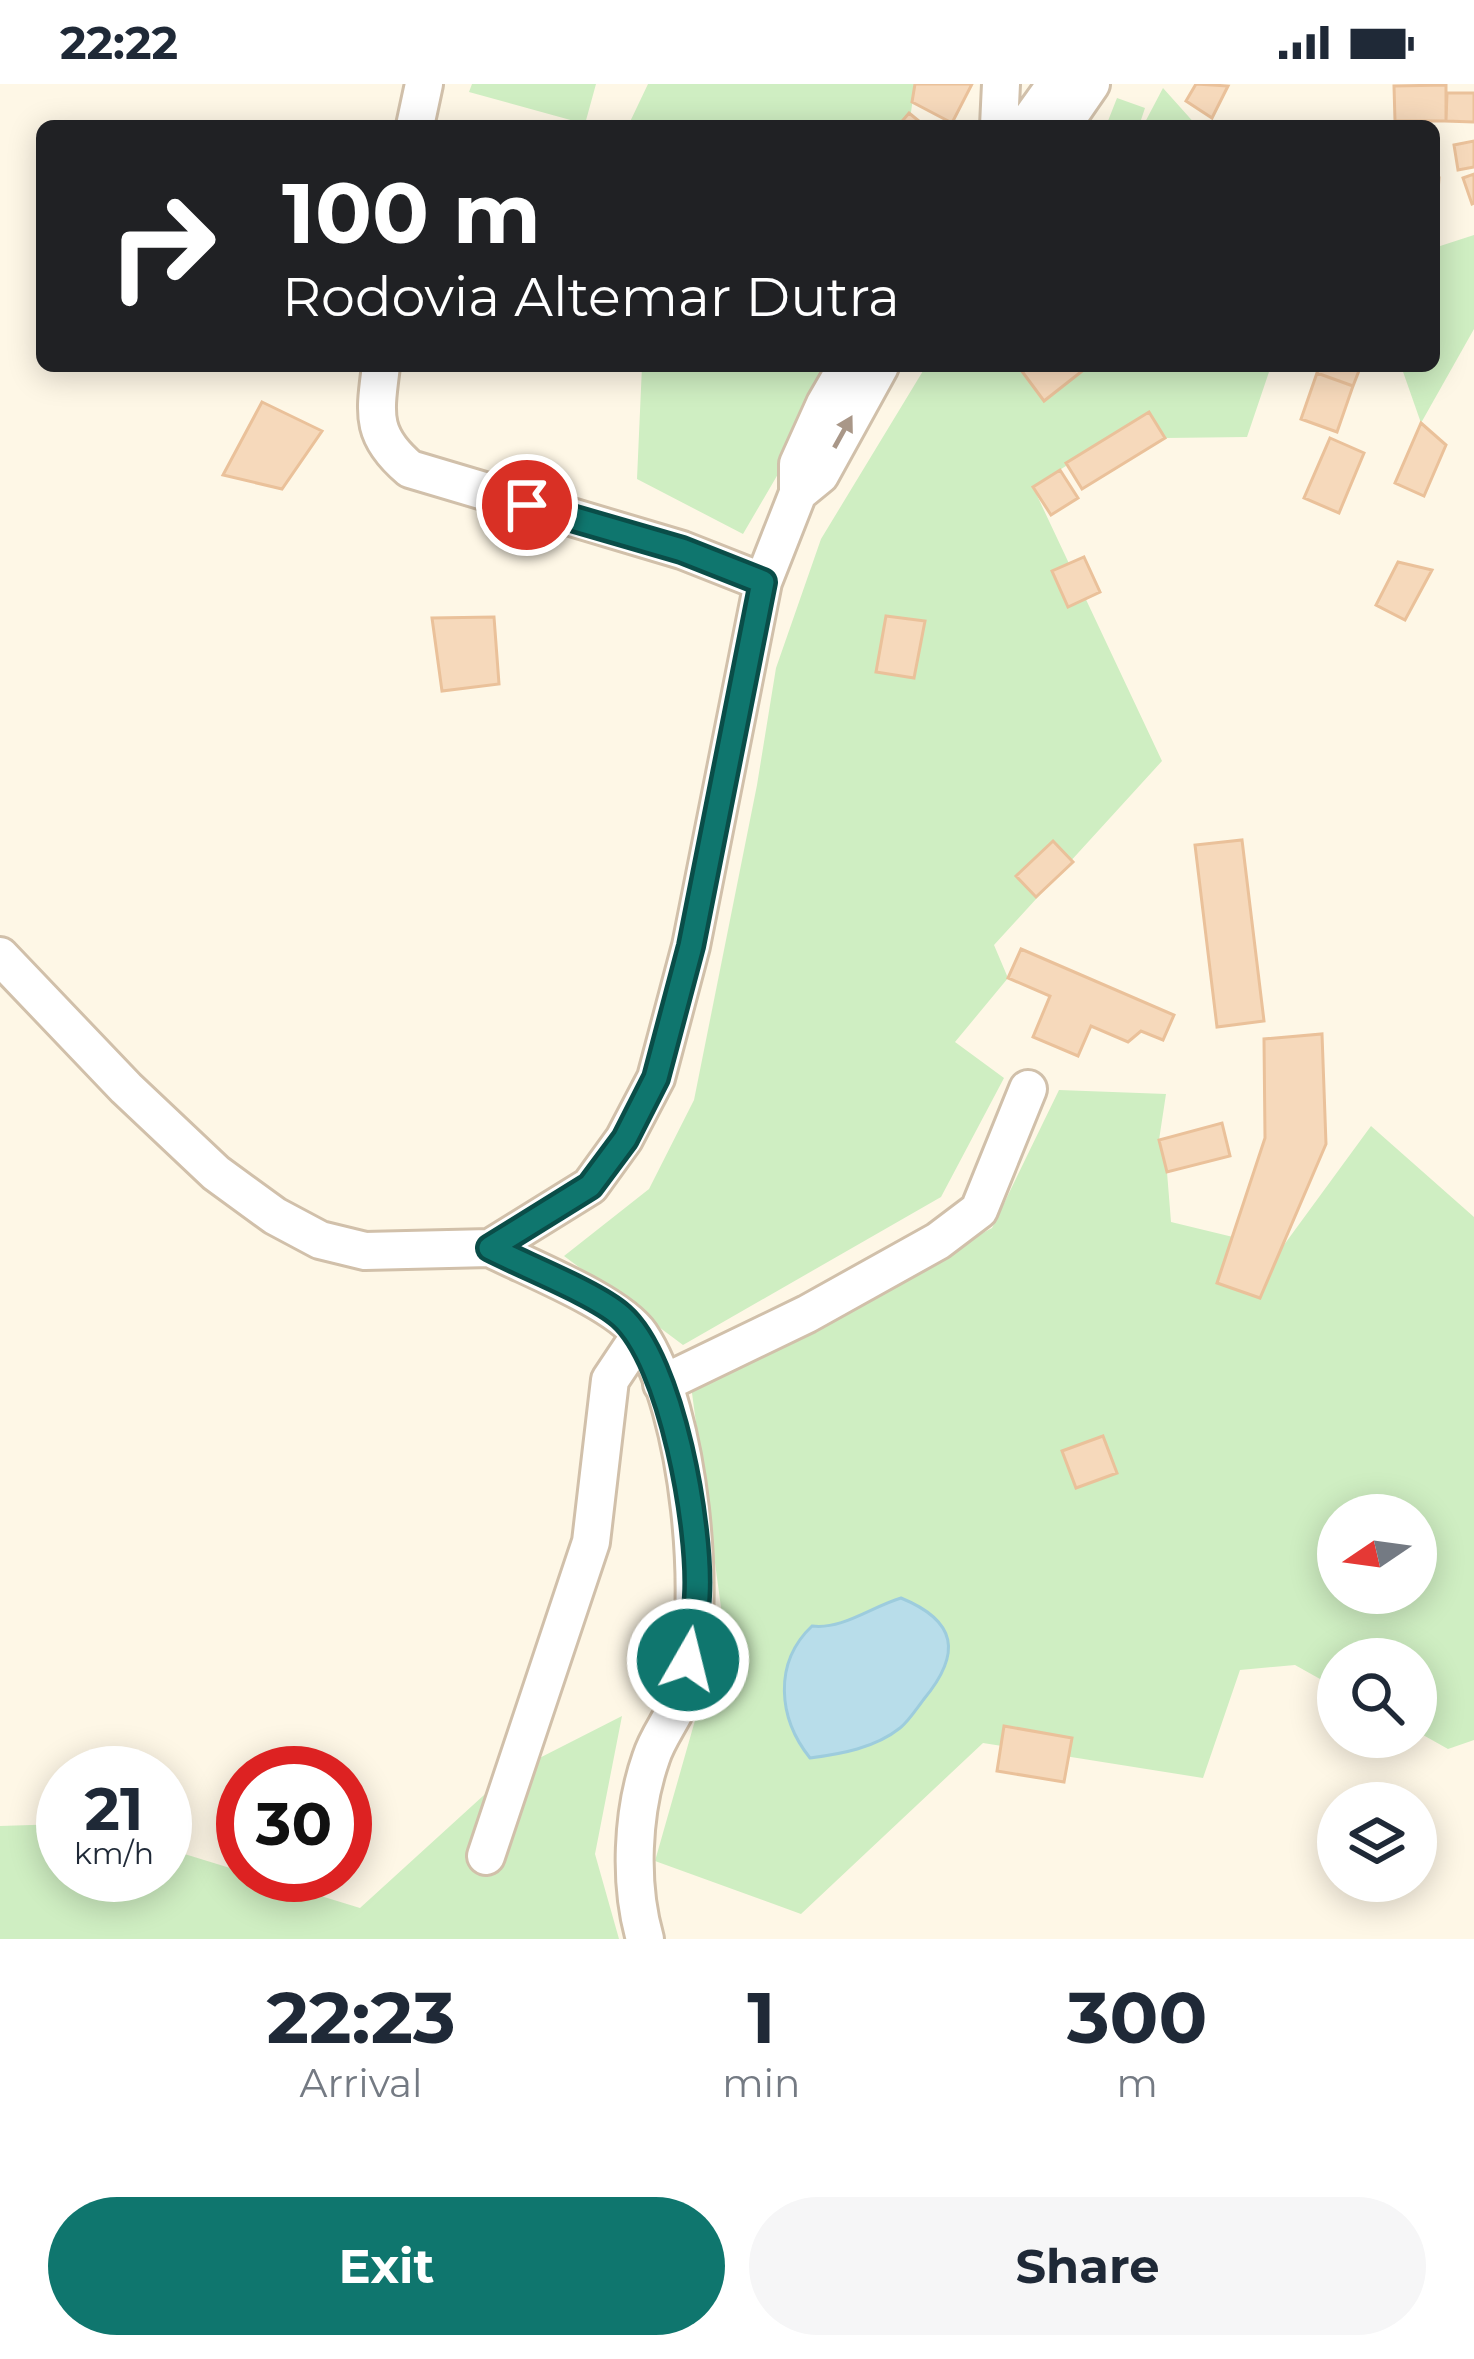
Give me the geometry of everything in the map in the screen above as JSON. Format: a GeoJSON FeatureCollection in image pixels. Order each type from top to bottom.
{"type":"FeatureCollection","features":[{"type":"Feature","properties":{"kind":"street"},"geometry":{"type":"LineString","coordinates":[[416,120],[424,84]]}},
{"type":"Feature","properties":{"kind":"street"},"geometry":{"type":"LineString","coordinates":[[999,120],[1001,84]]}},
{"type":"Feature","properties":{"kind":"street"},"geometry":{"type":"LineString","coordinates":[[1030,120],[1056,84]]}},
{"type":"Feature","properties":{"kind":"street"},"geometry":{"type":"LineString","coordinates":[[1066,120],[1090,84]]}},
{"type":"Feature","properties":{"kind":"street"},"geometry":{"type":"LineString","coordinates":[[380,372],[374,416],[387,449],[410,469],[682,550],[763,582]]}},
{"type":"Feature","properties":{"kind":"street"},"geometry":{"type":"LineString","coordinates":[[490,1248],[590,1186],[625,1139],[656,1078],[691,946],[763,582],[798,493],[798,464],[844,372]]}},
{"type":"Feature","properties":{"kind":"street"},"geometry":{"type":"LineString","coordinates":[[798,493],[820,475],[877,372]]}},
{"type":"Feature","properties":{"kind":"street"},"geometry":{"type":"LineString","coordinates":[[0,956],[201,1159],[275,1216],[320,1240],[365,1251],[490,1248],[618,1312],[640,1335],[662,1384],[686,1472],[698,1593],[683,1693],[650,1758],[634,1844],[645,1939]]}},
{"type":"Feature","properties":{"kind":"street"},"geometry":{"type":"LineString","coordinates":[[662,1384],[807,1314],[938,1241],[979,1210],[1028,1089]]}},
{"type":"Feature","properties":{"kind":"street"},"geometry":{"type":"LineString","coordinates":[[486,1856],[591,1542],[610,1380],[640,1335]]}},
{"type":"Feature","properties":{"kind":"green space"},"geometry":{"type":"Polygon","coordinates":[[[472,84],[596,84],[586,120],[570,120],[469,92],[472,84]]]}},
{"type":"Feature","properties":{"kind":"green space"},"geometry":{"type":"Polygon","coordinates":[[[648,84],[915,84],[910,120],[631,120],[648,84]]]}},
{"type":"Feature","properties":{"kind":"green space"},"geometry":{"type":"Polygon","coordinates":[[[1163,88],[1192,120],[1146,120],[1163,88]]]}},
{"type":"Feature","properties":{"kind":"green space"},"geometry":{"type":"Polygon","coordinates":[[[1117,98],[1145,108],[1141,120],[1108,120],[1117,98]]]}},
{"type":"Feature","properties":{"kind":"green space"},"geometry":{"type":"Polygon","coordinates":[[[1474,235],[1474,329],[1421,423],[1403,372],[1440,372],[1440,246],[1474,235]]]}},
{"type":"Feature","properties":{"kind":"green space"},"geometry":{"type":"Polygon","coordinates":[[[642,372],[838,372],[743,534],[637,479],[642,372]]]}},
{"type":"Feature","properties":{"kind":"green space"},"geometry":{"type":"Polygon","coordinates":[[[922,372],[1269,372],[1247,437],[1165,438],[1149,413],[1033,487],[1162,761],[994,945],[1008,978],[955,1042],[1004,1078],[941,1197],[683,1345],[564,1256],[649,1189],[694,1100],[776,668],[821,539],[922,372]]]}},
{"type":"Feature","properties":{"kind":"green space"},"geometry":{"type":"Polygon","coordinates":[[[1059,1090],[1166,1094],[1159,1140],[1171,1222],[1233,1237],[1218,1283],[1248,1294],[1371,1126],[1474,1217],[1474,1740],[1448,1749],[1437,1743],[1437,1638],[1317,1638],[1317,1677],[1295,1665],[1240,1670],[1203,1778],[983,1743],[801,1914],[655,1861],[723,1622],[689,1371],[879,1288],[992,1228],[1059,1090]]]}},
{"type":"Feature","properties":{"kind":"green space"},"geometry":{"type":"Polygon","coordinates":[[[622,1716],[595,1854],[619,1939],[0,1939],[0,1826],[36,1825],[36,1902],[192,1902],[192,1856],[216,1864],[216,1902],[340,1902],[360,1908],[372,1902],[506,1775],[622,1716]]]}},
{"type":"Feature","properties":{"kind":"water"},"geometry":{"type":"Polygon","coordinates":[[[901,1598],[934,1617],[948,1640],[936,1682],[907,1722],[890,1735],[857,1749],[810,1758],[791,1726],[784,1691],[799,1641],[812,1626],[845,1621],[901,1598]]]}},
{"type":"Feature","properties":{"kind":"building"},"geometry":{"type":"Polygon","coordinates":[[[915,84],[972,84],[954,120],[912,102],[915,84]]]}},
{"type":"Feature","properties":{"kind":"building"},"geometry":{"type":"Polygon","coordinates":[[[1196,84],[1228,86],[1212,118],[1186,101],[1196,84]]]}},
{"type":"Feature","properties":{"kind":"building"},"geometry":{"type":"Polygon","coordinates":[[[1446,85],[1446,121],[1395,120],[1394,86],[1446,85]]]}},
{"type":"Feature","properties":{"kind":"building"},"geometry":{"type":"Polygon","coordinates":[[[1447,93],[1474,93],[1474,122],[1446,121],[1447,93]]]}},
{"type":"Feature","properties":{"kind":"building"},"geometry":{"type":"Polygon","coordinates":[[[1474,141],[1474,167],[1458,170],[1454,145],[1474,141]]]}},
{"type":"Feature","properties":{"kind":"building"},"geometry":{"type":"Polygon","coordinates":[[[1474,174],[1474,203],[1472,204],[1463,178],[1474,174]]]}},
{"type":"Feature","properties":{"kind":"building"},"geometry":{"type":"Polygon","coordinates":[[[1022,372],[1081,372],[1044,401],[1022,372]]]}},
{"type":"Feature","properties":{"kind":"building"},"geometry":{"type":"Polygon","coordinates":[[[1317,372],[1358,372],[1353,386],[1317,372]]]}},
{"type":"Feature","properties":{"kind":"building"},"geometry":{"type":"Polygon","coordinates":[[[1317,373],[1353,386],[1337,432],[1301,419],[1317,373]]]}},
{"type":"Feature","properties":{"kind":"building"},"geometry":{"type":"Polygon","coordinates":[[[262,402],[322,431],[282,489],[223,475],[262,402]]]}},
{"type":"Feature","properties":{"kind":"building"},"geometry":{"type":"Polygon","coordinates":[[[1149,412],[1165,438],[1082,489],[1066,463],[1149,412]]]}},
{"type":"Feature","properties":{"kind":"building"},"geometry":{"type":"Polygon","coordinates":[[[1421,423],[1446,445],[1424,496],[1395,483],[1421,423]]]}},
{"type":"Feature","properties":{"kind":"building"},"geometry":{"type":"Polygon","coordinates":[[[1330,438],[1364,453],[1339,513],[1304,498],[1330,438]]]}},
{"type":"Feature","properties":{"kind":"building"},"geometry":{"type":"Polygon","coordinates":[[[1060,470],[1078,498],[1051,515],[1033,487],[1060,470]]]}},
{"type":"Feature","properties":{"kind":"building"},"geometry":{"type":"Polygon","coordinates":[[[1084,557],[1100,592],[1068,607],[1052,571],[1084,557]]]}},
{"type":"Feature","properties":{"kind":"building"},"geometry":{"type":"Polygon","coordinates":[[[1398,562],[1432,570],[1405,620],[1376,605],[1398,562]]]}},
{"type":"Feature","properties":{"kind":"building"},"geometry":{"type":"Polygon","coordinates":[[[886,616],[925,621],[914,678],[876,672],[886,616]]]}},
{"type":"Feature","properties":{"kind":"building"},"geometry":{"type":"Polygon","coordinates":[[[494,617],[499,684],[442,691],[432,618],[494,617]]]}},
{"type":"Feature","properties":{"kind":"building"},"geometry":{"type":"Polygon","coordinates":[[[1242,840],[1264,1021],[1217,1027],[1195,845],[1242,840]]]}},
{"type":"Feature","properties":{"kind":"building"},"geometry":{"type":"Polygon","coordinates":[[[1053,841],[1073,862],[1036,897],[1016,876],[1053,841]]]}},
{"type":"Feature","properties":{"kind":"building"},"geometry":{"type":"Polygon","coordinates":[[[1021,949],[1174,1015],[1163,1040],[1141,1031],[1128,1042],[1091,1026],[1078,1056],[1033,1037],[1050,996],[1008,978],[1021,949]]]}},
{"type":"Feature","properties":{"kind":"building"},"geometry":{"type":"Polygon","coordinates":[[[1322,1034],[1326,1144],[1260,1298],[1217,1283],[1265,1138],[1264,1039],[1322,1034]]]}},
{"type":"Feature","properties":{"kind":"building"},"geometry":{"type":"Polygon","coordinates":[[[1222,1123],[1230,1156],[1167,1172],[1159,1140],[1222,1123]]]}},
{"type":"Feature","properties":{"kind":"building"},"geometry":{"type":"Polygon","coordinates":[[[1103,1436],[1117,1473],[1076,1488],[1062,1451],[1103,1436]]]}},
{"type":"Feature","properties":{"kind":"building"},"geometry":{"type":"Polygon","coordinates":[[[1004,1726],[1072,1738],[1064,1782],[997,1771],[1004,1726]]]}},
{"type":"Feature","properties":{"kind":"route"},"geometry":{"type":"LineString","coordinates":[[527,505],[682,550],[763,582],[691,946],[656,1078],[625,1139],[590,1186],[490,1248],[618,1312],[640,1335],[662,1384],[686,1472],[698,1593],[688,1660]]}}]}
